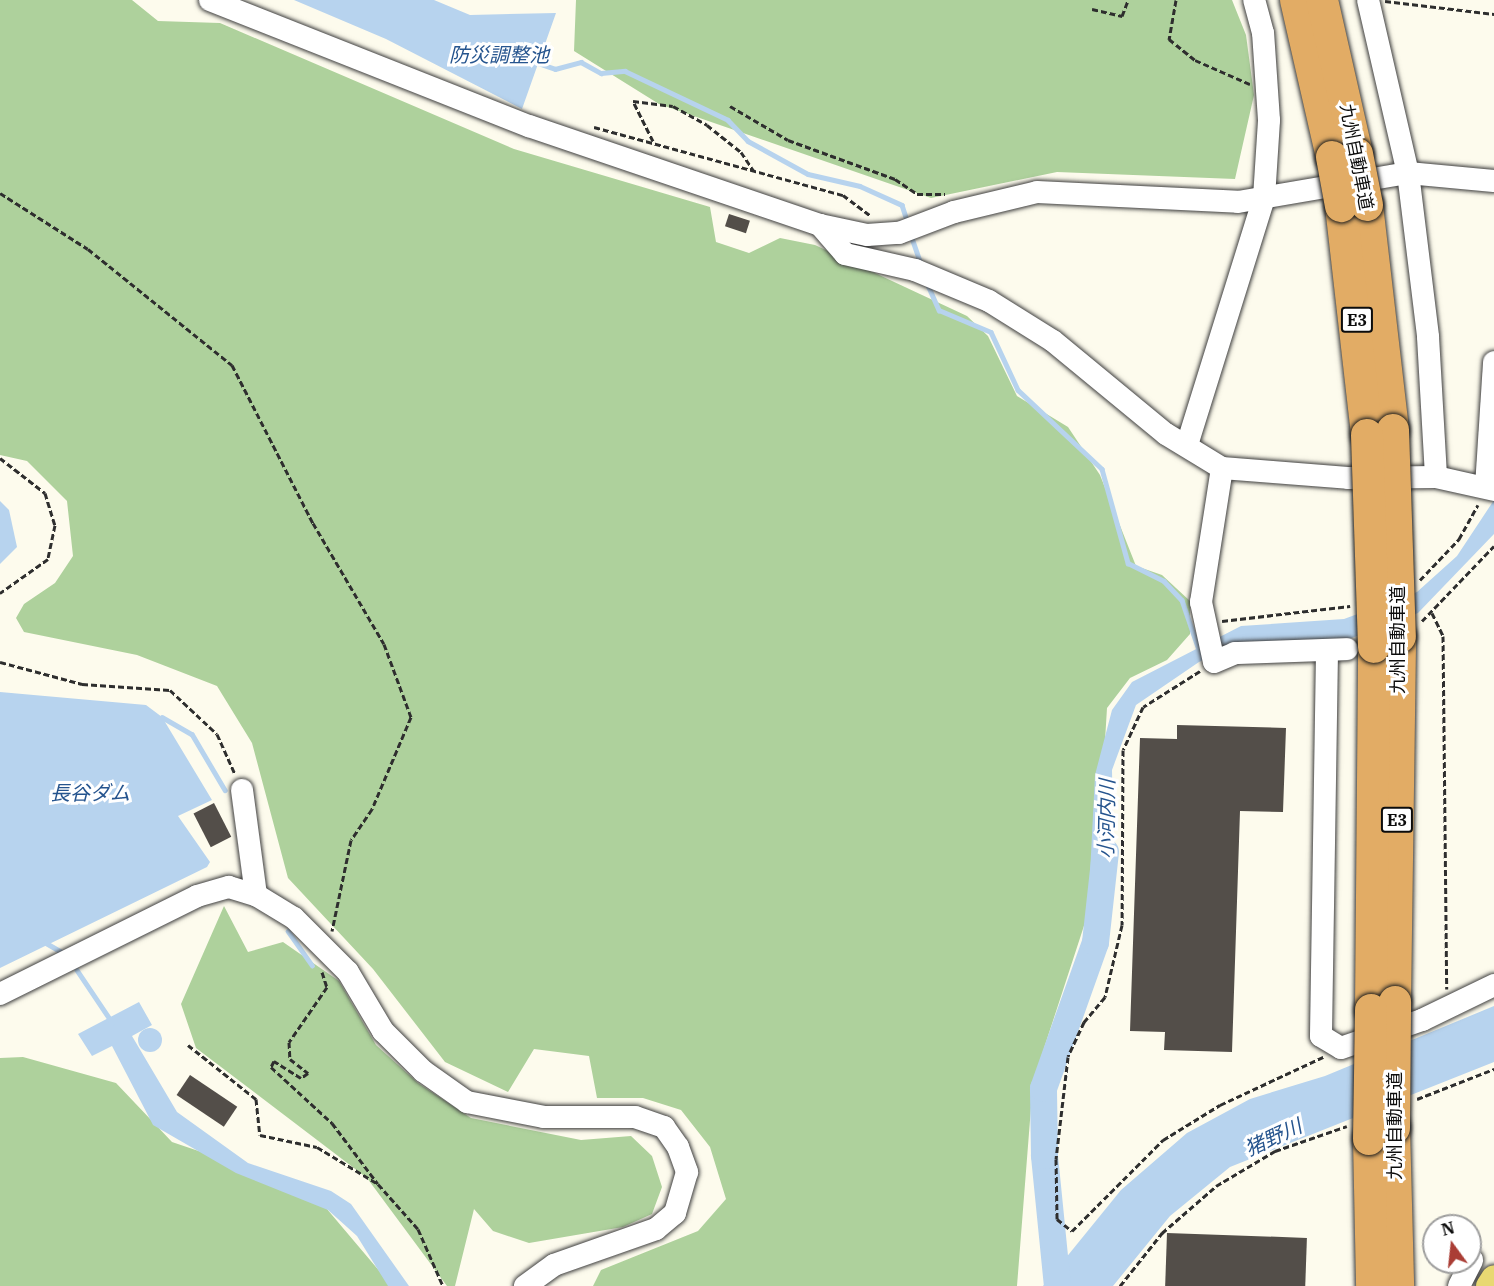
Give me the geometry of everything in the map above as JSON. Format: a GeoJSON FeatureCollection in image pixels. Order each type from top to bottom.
{"type":"FeatureCollection","features":[{"type":"Feature","properties":{"kind":"highway","name":"九州自動車道"},"geometry":{"type":"LineString","coordinates":[[1296,0],[1345,155]]}},
{"type":"Feature","properties":{"kind":"highway","name":"九州自動車道"},"geometry":{"type":"LineString","coordinates":[[1322,0],[1354,205],[1380,433],[1374,641],[1383,1006],[1372,1286]]}},
{"type":"Feature","properties":{"kind":"highway","name":"九州自動車道"},"geometry":{"type":"LineString","coordinates":[[1380,1123],[1398,1286]]}},
{"type":"Feature","properties":{"kind":"main road"},"geometry":{"type":"LineString","coordinates":[[1489,1286],[1494,1278]]}},
{"type":"Feature","properties":{"kind":"street"},"geometry":{"type":"LineString","coordinates":[[210,0],[529,126],[820,225],[867,235],[893,234],[1037,192],[1238,202],[1408,172],[1494,181]]}},
{"type":"Feature","properties":{"kind":"street"},"geometry":{"type":"LineString","coordinates":[[1187,445],[1264,198],[1266,85],[1254,0]]}},
{"type":"Feature","properties":{"kind":"street"},"geometry":{"type":"LineString","coordinates":[[1368,0],[1408,172],[1428,337],[1436,477]]}},
{"type":"Feature","properties":{"kind":"street"},"geometry":{"type":"LineString","coordinates":[[820,225],[845,254],[915,270],[989,301],[1053,341],[1187,445],[1222,468],[1348,478],[1436,477],[1490,488],[1494,362]]}},
{"type":"Feature","properties":{"kind":"street"},"geometry":{"type":"LineString","coordinates":[[1222,468],[1202,602],[1214,662],[1235,653],[1374,641],[1319,1016],[1321,1036],[1328,1046],[1341,1048],[1447,1010],[1494,986]]}},
{"type":"Feature","properties":{"kind":"street"},"geometry":{"type":"LineString","coordinates":[[242,790],[256,894]]}},
{"type":"Feature","properties":{"kind":"street"},"geometry":{"type":"LineString","coordinates":[[0,994],[196,896],[229,887],[256,894],[294,918],[323,956],[348,972],[383,1031],[423,1071],[467,1102],[544,1117],[635,1117],[664,1127],[678,1147],[687,1173],[675,1213],[656,1229],[555,1265],[525,1286]]}},
{"type":"Feature","properties":{"kind":"path"},"geometry":{"type":"LineString","coordinates":[[1092,9],[1122,16],[1128,0]]}},
{"type":"Feature","properties":{"kind":"path"},"geometry":{"type":"LineString","coordinates":[[1176,0],[1169,39],[1219,73],[1266,85]]}},
{"type":"Feature","properties":{"kind":"path"},"geometry":{"type":"LineString","coordinates":[[1381,0],[1494,14]]}},
{"type":"Feature","properties":{"kind":"path"},"geometry":{"type":"LineString","coordinates":[[653,141],[633,101],[672,106],[707,124],[741,152],[753,170]]}},
{"type":"Feature","properties":{"kind":"path"},"geometry":{"type":"LineString","coordinates":[[730,106],[788,140],[895,179],[916,194],[952,195]]}},
{"type":"Feature","properties":{"kind":"path"},"geometry":{"type":"LineString","coordinates":[[584,125],[653,141],[843,195],[893,234]]}},
{"type":"Feature","properties":{"kind":"path"},"geometry":{"type":"LineString","coordinates":[[0,193],[88,249],[232,364],[312,523],[384,644],[411,717],[372,809],[351,840],[323,956],[327,987],[289,1042],[290,1059],[308,1073],[301,1078],[274,1061],[271,1067],[332,1123],[378,1184],[418,1229],[443,1286]]}},
{"type":"Feature","properties":{"kind":"path"},"geometry":{"type":"LineString","coordinates":[[0,458],[45,493],[55,525],[48,559],[0,593]]}},
{"type":"Feature","properties":{"kind":"path"},"geometry":{"type":"LineString","coordinates":[[1420,580],[1458,539],[1490,488]]}},
{"type":"Feature","properties":{"kind":"path"},"geometry":{"type":"LineString","coordinates":[[1374,641],[1432,613],[1494,546]]}},
{"type":"Feature","properties":{"kind":"path"},"geometry":{"type":"LineString","coordinates":[[1206,624],[1352,606]]}},
{"type":"Feature","properties":{"kind":"path"},"geometry":{"type":"LineString","coordinates":[[1432,613],[1443,636],[1447,1010]]}},
{"type":"Feature","properties":{"kind":"path"},"geometry":{"type":"LineString","coordinates":[[0,662],[82,684],[170,690],[217,734],[242,790]]}},
{"type":"Feature","properties":{"kind":"path"},"geometry":{"type":"LineString","coordinates":[[1214,662],[1143,707],[1122,750],[1122,925],[1105,998],[1084,1022],[1068,1057],[1056,1159],[1057,1219],[1072,1231],[1163,1140],[1220,1105],[1341,1048]]}},
{"type":"Feature","properties":{"kind":"path"},"geometry":{"type":"LineString","coordinates":[[188,1045],[256,1099],[260,1135],[317,1147],[378,1184]]}},
{"type":"Feature","properties":{"kind":"path"},"geometry":{"type":"LineString","coordinates":[[1120,1286],[1162,1233],[1216,1186],[1275,1151],[1380,1123],[1494,1069]]}},
{"type":"Feature","properties":{"kind":"green space"},"geometry":{"type":"Polygon","coordinates":[[[0,0],[132,0],[158,21],[220,23],[514,149],[710,207],[716,242],[749,253],[780,238],[815,245],[967,316],[988,336],[1017,396],[1068,427],[1100,475],[1136,566],[1162,575],[1190,601],[1190,634],[1167,660],[1130,678],[1107,708],[1096,889],[1033,1082],[1017,1286],[593,1286],[601,1270],[698,1231],[726,1199],[710,1147],[681,1110],[643,1098],[597,1098],[589,1056],[534,1049],[508,1092],[445,1062],[373,969],[288,878],[252,743],[217,686],[137,655],[24,632],[16,618],[24,604],[55,583],[73,556],[67,501],[27,461],[0,455],[0,0]]]}},
{"type":"Feature","properties":{"kind":"green space"},"geometry":{"type":"Polygon","coordinates":[[[576,0],[1232,0],[1246,35],[1254,95],[1235,179],[1057,172],[931,198],[659,104],[574,51],[576,0]]]}},
{"type":"Feature","properties":{"kind":"green space"},"geometry":{"type":"Polygon","coordinates":[[[224,906],[248,952],[283,942],[339,981],[376,1045],[418,1083],[471,1118],[581,1140],[631,1136],[652,1156],[662,1187],[652,1214],[623,1227],[529,1243],[493,1231],[474,1209],[455,1286],[447,1286],[367,1178],[196,1048],[181,1004],[224,906]]]}},
{"type":"Feature","properties":{"kind":"green space"},"geometry":{"type":"Polygon","coordinates":[[[23,1057],[116,1083],[172,1142],[310,1189],[392,1286],[0,1286],[0,1058],[23,1057]]]}},
{"type":"Feature","properties":{"kind":"water","name":"防災調整池"},"geometry":{"type":"Polygon","coordinates":[[[294,0],[434,0],[470,15],[556,13],[522,109],[386,39],[294,0]]]}},
{"type":"Feature","properties":{"kind":"water"},"geometry":{"type":"Polygon","coordinates":[[[1494,500],[1494,534],[1418,613],[1349,639],[1243,642],[1199,662],[1136,705],[1112,770],[1114,883],[1089,894],[1095,775],[1112,710],[1132,682],[1241,626],[1344,619],[1417,592],[1457,556],[1494,500]]]}},
{"type":"Feature","properties":{"kind":"water"},"geometry":{"type":"Polygon","coordinates":[[[0,501],[9,510],[17,547],[0,564],[0,501]]]}},
{"type":"Feature","properties":{"kind":"water","name":"長谷ダム"},"geometry":{"type":"Polygon","coordinates":[[[0,692],[146,705],[162,717],[212,800],[178,816],[210,862],[207,867],[0,968],[0,692]]]}},
{"type":"Feature","properties":{"kind":"water"},"geometry":{"type":"Polygon","coordinates":[[[139,1002],[152,1025],[132,1036],[177,1112],[248,1163],[331,1191],[351,1204],[409,1286],[388,1286],[357,1236],[328,1210],[236,1173],[153,1125],[112,1046],[92,1056],[78,1034],[139,1002]]]}},
{"type":"Feature","properties":{"kind":"water","name":"猪野川"},"geometry":{"type":"Polygon","coordinates":[[[1494,1006],[1494,1062],[1230,1167],[1170,1216],[1113,1286],[1043,1286],[1121,1190],[1187,1133],[1250,1099],[1325,1076],[1494,1006]]]}},
{"type":"Feature","properties":{"kind":"water"},"geometry":{"type":"Polygon","coordinates":[[[150,1028],[159,1031],[162,1040],[159,1049],[150,1052],[141,1049],[138,1040],[141,1031],[150,1028]]]}},
{"type":"Feature","properties":{"kind":"building"},"geometry":{"type":"Polygon","coordinates":[[[729,214],[750,221],[746,233],[725,226],[729,214]]]}},
{"type":"Feature","properties":{"kind":"building"},"geometry":{"type":"Polygon","coordinates":[[[1177,725],[1286,728],[1283,812],[1240,811],[1232,1052],[1164,1050],[1165,1032],[1130,1031],[1140,738],[1177,739],[1177,725]]]}},
{"type":"Feature","properties":{"kind":"building"},"geometry":{"type":"Polygon","coordinates":[[[214,803],[231,837],[211,847],[194,813],[214,803]]]}},
{"type":"Feature","properties":{"kind":"building"},"geometry":{"type":"Polygon","coordinates":[[[190,1075],[237,1107],[224,1127],[177,1095],[190,1075]]]}},
{"type":"Feature","properties":{"kind":"building"},"geometry":{"type":"Polygon","coordinates":[[[1167,1233],[1307,1238],[1305,1286],[1165,1286],[1167,1233]]]}},
{"type":"Feature","properties":{"kind":"waterway"},"geometry":{"type":"LineString","coordinates":[[535,62],[555,69],[581,62],[601,73],[625,71],[728,120],[748,141],[808,174],[860,186],[902,205],[908,224]]}},
{"type":"Feature","properties":{"kind":"waterway"},"geometry":{"type":"LineString","coordinates":[[911,235],[921,264]]}},
{"type":"Feature","properties":{"kind":"waterway"},"geometry":{"type":"LineString","coordinates":[[927,283],[939,310],[991,332],[1018,390],[1102,469],[1128,563],[1164,581],[1182,600],[1199,650]]}},
{"type":"Feature","properties":{"kind":"waterway"},"geometry":{"type":"LineString","coordinates":[[162,717],[192,734],[225,790]]}},
{"type":"Feature","properties":{"kind":"waterway","name":"小河内川"},"geometry":{"type":"LineString","coordinates":[[1057,1286],[1044,1155],[1043,1088],[1095,942],[1105,852]]}},
{"type":"Feature","properties":{"kind":"waterway"},"geometry":{"type":"LineString","coordinates":[[288,931],[312,965]]}},
{"type":"Feature","properties":{"kind":"waterway"},"geometry":{"type":"LineString","coordinates":[[41,940],[65,954]]}},
{"type":"Feature","properties":{"kind":"waterway"},"geometry":{"type":"LineString","coordinates":[[77,970],[112,1022]]}}]}
